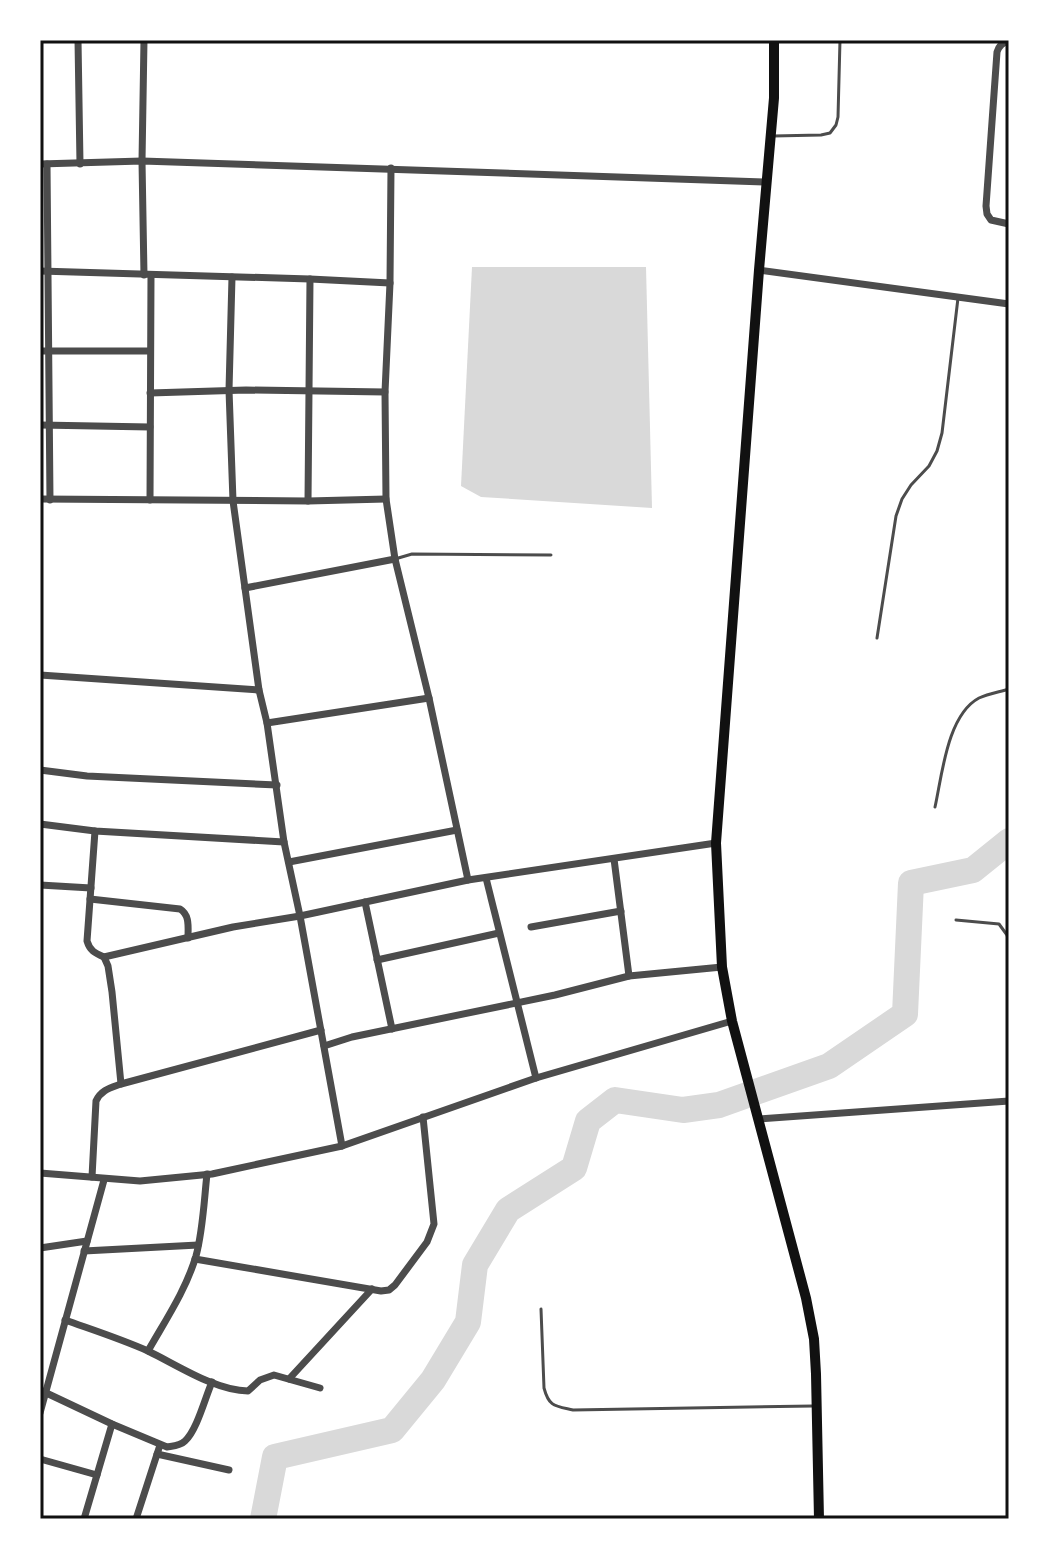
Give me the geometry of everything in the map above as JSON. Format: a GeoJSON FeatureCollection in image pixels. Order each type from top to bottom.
{"type":"FeatureCollection","features":[{"type":"Feature","properties":{"kind":"main road"},"geometry":{"type":"LineString","coordinates":[[774,40],[774,98],[716,843],[722,967],[732,1021],[806,1298],[814,1339],[819,1519]]}},
{"type":"Feature","properties":{"kind":"street"},"geometry":{"type":"LineString","coordinates":[[78,40],[80,164]]}},
{"type":"Feature","properties":{"kind":"street"},"geometry":{"type":"LineString","coordinates":[[144,40],[142,161],[150,351],[150,500]]}},
{"type":"Feature","properties":{"kind":"street"},"geometry":{"type":"LineString","coordinates":[[1009,41],[999,46],[997,52],[986,206],[991,220],[1009,224]]}},
{"type":"Feature","properties":{"kind":"street"},"geometry":{"type":"LineString","coordinates":[[50,500],[44,425],[44,164],[142,161],[767,182]]}},
{"type":"Feature","properties":{"kind":"street"},"geometry":{"type":"LineString","coordinates":[[391,168],[385,392],[386,499],[395,559],[468,880]]}},
{"type":"Feature","properties":{"kind":"street"},"geometry":{"type":"LineString","coordinates":[[759,270],[1009,304]]}},
{"type":"Feature","properties":{"kind":"street"},"geometry":{"type":"LineString","coordinates":[[44,271],[390,283]]}},
{"type":"Feature","properties":{"kind":"street"},"geometry":{"type":"LineString","coordinates":[[232,277],[229,390],[233,501],[284,842],[342,1146]]}},
{"type":"Feature","properties":{"kind":"street"},"geometry":{"type":"LineString","coordinates":[[308,501],[310,279]]}},
{"type":"Feature","properties":{"kind":"street"},"geometry":{"type":"LineString","coordinates":[[44,351],[150,351]]}},
{"type":"Feature","properties":{"kind":"street"},"geometry":{"type":"LineString","coordinates":[[150,393],[229,390],[385,392]]}},
{"type":"Feature","properties":{"kind":"street"},"geometry":{"type":"LineString","coordinates":[[44,425],[150,427]]}},
{"type":"Feature","properties":{"kind":"street"},"geometry":{"type":"LineString","coordinates":[[40,499],[386,499]]}},
{"type":"Feature","properties":{"kind":"street"},"geometry":{"type":"LineString","coordinates":[[245,588],[395,559]]}},
{"type":"Feature","properties":{"kind":"street"},"geometry":{"type":"LineString","coordinates":[[40,675],[259,690]]}},
{"type":"Feature","properties":{"kind":"street"},"geometry":{"type":"LineString","coordinates":[[267,723],[429,698]]}},
{"type":"Feature","properties":{"kind":"street"},"geometry":{"type":"LineString","coordinates":[[40,770],[87,776],[277,785]]}},
{"type":"Feature","properties":{"kind":"street"},"geometry":{"type":"LineString","coordinates":[[40,824],[95,831],[284,842]]}},
{"type":"Feature","properties":{"kind":"street"},"geometry":{"type":"LineString","coordinates":[[289,862],[457,830]]}},
{"type":"Feature","properties":{"kind":"street"},"geometry":{"type":"LineString","coordinates":[[95,831],[87,941],[93,952],[104,957],[233,927],[468,880],[716,843]]}},
{"type":"Feature","properties":{"kind":"street"},"geometry":{"type":"LineString","coordinates":[[614,859],[629,976]]}},
{"type":"Feature","properties":{"kind":"street"},"geometry":{"type":"LineString","coordinates":[[486,878],[536,1078]]}},
{"type":"Feature","properties":{"kind":"street"},"geometry":{"type":"LineString","coordinates":[[40,885],[91,888]]}},
{"type":"Feature","properties":{"kind":"street"},"geometry":{"type":"LineString","coordinates":[[90,899],[180,909],[188,918],[188,938]]}},
{"type":"Feature","properties":{"kind":"street"},"geometry":{"type":"LineString","coordinates":[[365,902],[392,1029]]}},
{"type":"Feature","properties":{"kind":"street"},"geometry":{"type":"LineString","coordinates":[[531,927],[621,911]]}},
{"type":"Feature","properties":{"kind":"street"},"geometry":{"type":"LineString","coordinates":[[377,960],[499,933]]}},
{"type":"Feature","properties":{"kind":"street"},"geometry":{"type":"LineString","coordinates":[[104,957],[112,992],[121,1084]]}},
{"type":"Feature","properties":{"kind":"street"},"geometry":{"type":"LineString","coordinates":[[324,1046],[352,1037],[629,976],[722,967]]}},
{"type":"Feature","properties":{"kind":"street"},"geometry":{"type":"LineString","coordinates":[[40,1173],[140,1181],[207,1174],[342,1146],[536,1078],[732,1021]]}},
{"type":"Feature","properties":{"kind":"street"},"geometry":{"type":"LineString","coordinates":[[92,1177],[96,1101],[105,1090],[321,1030]]}},
{"type":"Feature","properties":{"kind":"street"},"geometry":{"type":"LineString","coordinates":[[758,1119],[1009,1101]]}},
{"type":"Feature","properties":{"kind":"street"},"geometry":{"type":"LineString","coordinates":[[195,1259],[389,1290],[432,1233],[434,1224],[423,1117]]}},
{"type":"Feature","properties":{"kind":"street"},"geometry":{"type":"LineString","coordinates":[[148,1351],[188,1279],[195,1259],[207,1174]]}},
{"type":"Feature","properties":{"kind":"street"},"geometry":{"type":"LineString","coordinates":[[40,1413],[43,1391],[104,1180]]}},
{"type":"Feature","properties":{"kind":"street"},"geometry":{"type":"LineString","coordinates":[[40,1248],[87,1241]]}},
{"type":"Feature","properties":{"kind":"street"},"geometry":{"type":"LineString","coordinates":[[84,1251],[198,1245]]}},
{"type":"Feature","properties":{"kind":"street"},"geometry":{"type":"LineString","coordinates":[[289,1379],[372,1289]]}},
{"type":"Feature","properties":{"kind":"street"},"geometry":{"type":"LineString","coordinates":[[65,1320],[148,1351],[212,1382],[240,1391],[248,1391],[267,1376],[274,1375],[320,1388]]}},
{"type":"Feature","properties":{"kind":"street"},"geometry":{"type":"LineString","coordinates":[[159,1450],[184,1442],[192,1432],[212,1382]]}},
{"type":"Feature","properties":{"kind":"street"},"geometry":{"type":"LineString","coordinates":[[43,1391],[159,1450],[229,1470]]}},
{"type":"Feature","properties":{"kind":"street"},"geometry":{"type":"LineString","coordinates":[[84,1519],[112,1424]]}},
{"type":"Feature","properties":{"kind":"street"},"geometry":{"type":"LineString","coordinates":[[136,1519],[159,1450]]}},
{"type":"Feature","properties":{"kind":"street"},"geometry":{"type":"LineString","coordinates":[[40,1459],[97,1475]]}},
{"type":"Feature","properties":{"kind":"lane"},"geometry":{"type":"LineString","coordinates":[[771,136],[821,135],[830,133],[836,125],[840,40]]}},
{"type":"Feature","properties":{"kind":"lane"},"geometry":{"type":"LineString","coordinates":[[877,638],[896,516],[911,485],[929,466],[942,433],[958,297]]}},
{"type":"Feature","properties":{"kind":"lane"},"geometry":{"type":"LineString","coordinates":[[395,559],[412,554],[551,555]]}},
{"type":"Feature","properties":{"kind":"lane"},"geometry":{"type":"LineString","coordinates":[[935,807],[949,743],[960,715],[976,699],[1009,689]]}},
{"type":"Feature","properties":{"kind":"lane"},"geometry":{"type":"LineString","coordinates":[[956,920],[999,924],[1009,942]]}},
{"type":"Feature","properties":{"kind":"lane"},"geometry":{"type":"LineString","coordinates":[[541,1309],[544,1388],[547,1401],[554,1406],[573,1410],[817,1406]]}},
{"type":"Feature","properties":{"kind":"shaded area"},"geometry":{"type":"Polygon","coordinates":[[[472,267],[646,267],[652,508],[481,497],[461,486],[472,267]]]}},
{"type":"Feature","properties":{"kind":"waterway"},"geometry":{"type":"LineString","coordinates":[[263,1519],[275,1457],[392,1430],[433,1380],[468,1322],[475,1265],[508,1210],[574,1168],[588,1121],[615,1100],[683,1110],[719,1105],[829,1066],[905,1014],[911,883],[973,870],[1009,841]]}}]}
